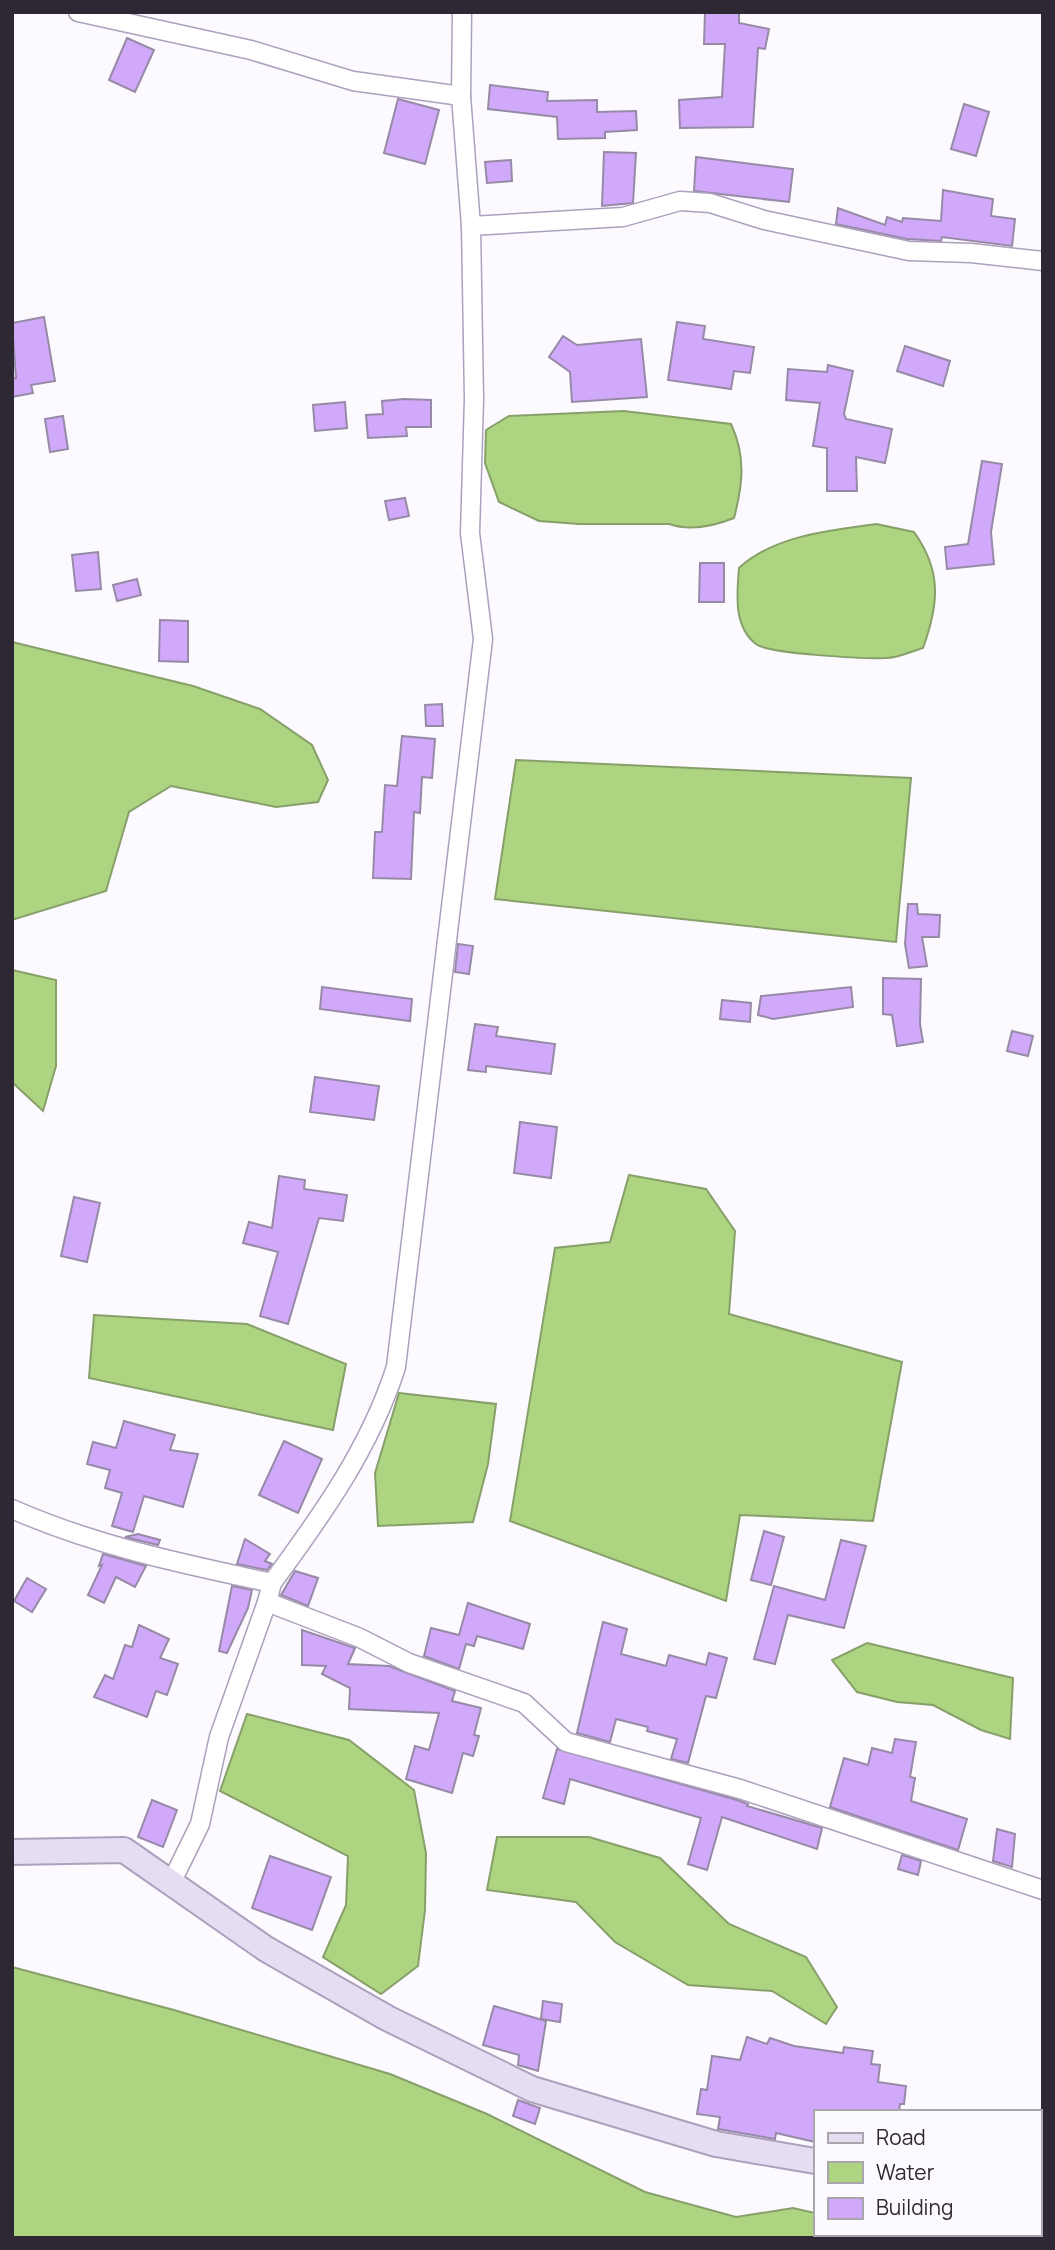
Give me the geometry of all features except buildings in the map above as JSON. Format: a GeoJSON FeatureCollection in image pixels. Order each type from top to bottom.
{"type":"FeatureCollection","features":[{"type":"Feature","properties":{"kind":"main road"},"geometry":{"type":"LineString","coordinates":[[12,1852],[124,1850],[266,1949],[387,2018],[532,2089],[716,2144],[814,2161]]}},
{"type":"Feature","properties":{"kind":"street"},"geometry":{"type":"LineString","coordinates":[[78,12],[251,50],[353,81],[461,96]]}},
{"type":"Feature","properties":{"kind":"street"},"geometry":{"type":"LineString","coordinates":[[172,1881],[200,1825],[219,1737],[272,1583],[351,1471],[384,1406],[397,1367],[483,639],[470,533],[474,399],[471,226],[461,96],[462,12]]}},
{"type":"Feature","properties":{"kind":"street"},"geometry":{"type":"LineString","coordinates":[[471,226],[623,217],[651,208],[690,201],[710,203],[764,220],[909,251],[971,253],[1043,261]]}},
{"type":"Feature","properties":{"kind":"street"},"geometry":{"type":"LineString","coordinates":[[12,1509],[62,1531],[158,1559],[272,1583]]}},
{"type":"Feature","properties":{"kind":"street"},"geometry":{"type":"LineString","coordinates":[[267,1602],[360,1638],[409,1663],[524,1703],[566,1742],[740,1789],[1043,1890]]}},
{"type":"Feature","properties":{"kind":"water"},"geometry":{"type":"Polygon","coordinates":[[[624,411],[731,424],[739,447],[742,470],[734,518],[693,527],[669,524],[579,524],[539,521],[499,502],[485,463],[486,430],[509,416],[624,411]]]}},
{"type":"Feature","properties":{"kind":"water"},"geometry":{"type":"Polygon","coordinates":[[[876,524],[914,532],[929,560],[935,602],[923,648],[891,658],[840,657],[764,648],[749,637],[743,628],[738,609],[739,568],[753,557],[786,541],[821,532],[876,524]]]}},
{"type":"Feature","properties":{"kind":"water"},"geometry":{"type":"Polygon","coordinates":[[[12,642],[193,686],[260,709],[312,745],[328,780],[318,802],[276,807],[171,786],[129,812],[106,891],[12,920],[12,642]]]}},
{"type":"Feature","properties":{"kind":"water"},"geometry":{"type":"Polygon","coordinates":[[[516,760],[911,778],[896,942],[495,899],[516,760]]]}},
{"type":"Feature","properties":{"kind":"water"},"geometry":{"type":"Polygon","coordinates":[[[12,970],[56,980],[56,1066],[43,1111],[13,1083],[12,970]]]}},
{"type":"Feature","properties":{"kind":"water"},"geometry":{"type":"Polygon","coordinates":[[[629,1175],[706,1189],[735,1231],[729,1314],[902,1362],[873,1521],[740,1515],[726,1601],[510,1521],[555,1248],[610,1242],[629,1175]]]}},
{"type":"Feature","properties":{"kind":"water"},"geometry":{"type":"Polygon","coordinates":[[[94,1315],[247,1324],[346,1364],[333,1430],[89,1378],[94,1315]]]}},
{"type":"Feature","properties":{"kind":"water"},"geometry":{"type":"Polygon","coordinates":[[[399,1393],[496,1404],[488,1464],[473,1522],[378,1526],[375,1473],[399,1393]]]}},
{"type":"Feature","properties":{"kind":"water"},"geometry":{"type":"Polygon","coordinates":[[[867,1643],[1013,1678],[1010,1739],[981,1730],[933,1705],[897,1702],[857,1692],[832,1660],[867,1643]]]}},
{"type":"Feature","properties":{"kind":"water"},"geometry":{"type":"Polygon","coordinates":[[[247,1714],[349,1740],[414,1790],[426,1853],[425,1910],[418,1966],[381,1994],[323,1957],[346,1905],[348,1856],[220,1791],[247,1714]]]}},
{"type":"Feature","properties":{"kind":"water"},"geometry":{"type":"Polygon","coordinates":[[[497,1837],[589,1837],[660,1858],[729,1924],[806,1957],[837,2007],[826,2024],[772,1991],[688,1985],[615,1942],[576,1902],[487,1890],[497,1837]]]}},
{"type":"Feature","properties":{"kind":"water"},"geometry":{"type":"Polygon","coordinates":[[[12,1967],[174,2010],[390,2074],[487,2114],[645,2192],[736,2217],[793,2208],[814,2213],[814,2236],[925,2238],[12,2238],[12,1967]]]}}]}
